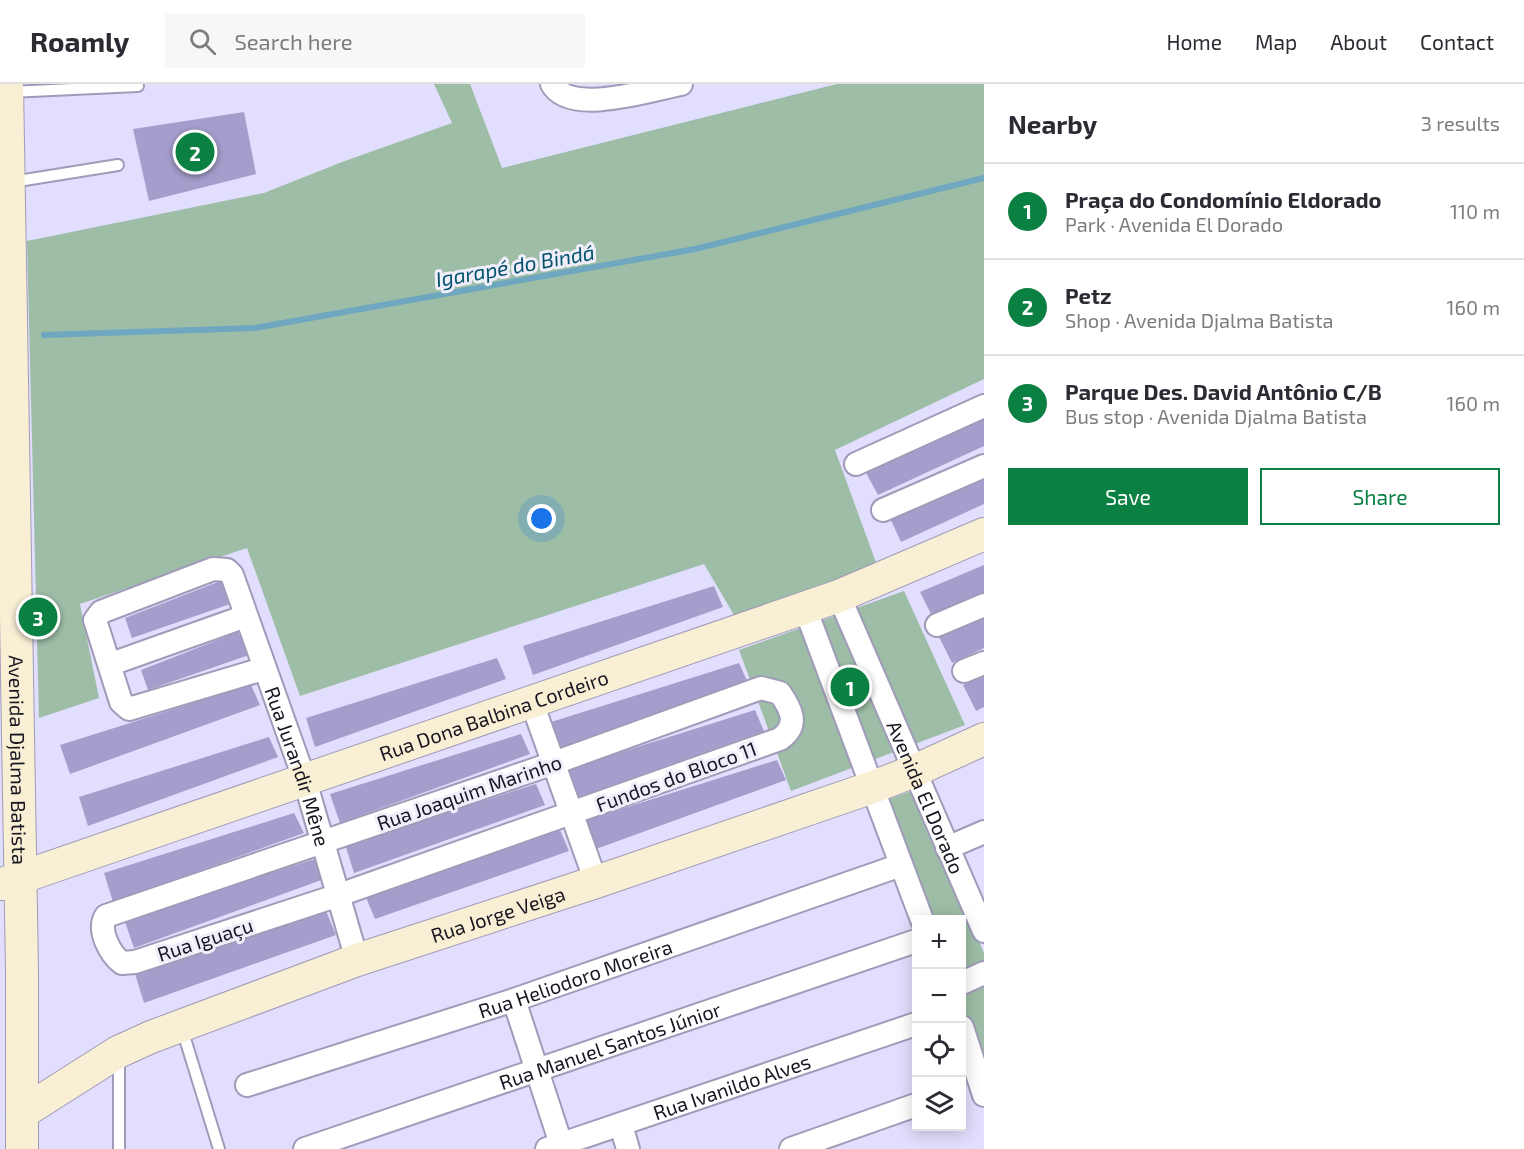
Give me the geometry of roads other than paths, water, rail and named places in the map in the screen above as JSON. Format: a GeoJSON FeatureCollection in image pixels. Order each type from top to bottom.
{"type":"FeatureCollection","features":[{"type":"Feature","properties":{"kind":"street"},"geometry":{"type":"LineString","coordinates":[[552,84],[557,93],[569,98],[591,101],[681,84]]}},
{"type":"Feature","properties":{"kind":"street","name":"Avenida Djalma Batista"},"geometry":{"type":"LineString","coordinates":[[7,88],[9,182],[5,262],[10,881],[22,1149]]}},
{"type":"Feature","properties":{"kind":"street"},"geometry":{"type":"LineString","coordinates":[[856,464],[984,406]]}},
{"type":"Feature","properties":{"kind":"street"},"geometry":{"type":"LineString","coordinates":[[883,510],[984,466]]}},
{"type":"Feature","properties":{"kind":"street","name":"Rua Dona Balbina Cordeiro"},"geometry":{"type":"LineString","coordinates":[[10,881],[839,596],[984,534]]}},
{"type":"Feature","properties":{"kind":"street","name":"Rua Jurandir Mêne"},"geometry":{"type":"LineString","coordinates":[[111,664],[95,620],[101,612],[213,569],[227,570],[232,575],[304,781],[357,960]]}},
{"type":"Feature","properties":{"kind":"street","name":"Avenida El Dorado"},"geometry":{"type":"LineString","coordinates":[[839,596],[984,931]]}},
{"type":"Feature","properties":{"kind":"street"},"geometry":{"type":"LineString","coordinates":[[937,625],[984,605]]}},
{"type":"Feature","properties":{"kind":"street"},"geometry":{"type":"LineString","coordinates":[[805,608],[920,915]]}},
{"type":"Feature","properties":{"kind":"street"},"geometry":{"type":"LineString","coordinates":[[246,616],[111,664],[121,702],[124,706],[135,709],[263,669]]}},
{"type":"Feature","properties":{"kind":"street","name":"Rua Joaquim Marinho"},"geometry":{"type":"LineString","coordinates":[[106,916],[554,764],[761,687],[780,693],[791,710],[792,722],[788,733],[780,739]]}},
{"type":"Feature","properties":{"kind":"street"},"geometry":{"type":"LineString","coordinates":[[531,700],[596,882]]}},
{"type":"Feature","properties":{"kind":"street","name":"Fundos do Bloco 11"},"geometry":{"type":"LineString","coordinates":[[339,895],[780,739]]}},
{"type":"Feature","properties":{"kind":"street","name":"Rua Jorge Veiga"},"geometry":{"type":"LineString","coordinates":[[22,1113],[118,1052],[182,1026],[357,960],[596,882],[873,787],[984,739]]}},
{"type":"Feature","properties":{"kind":"street"},"geometry":{"type":"LineString","coordinates":[[947,848],[984,832]]}},
{"type":"Feature","properties":{"kind":"street","name":"Rua Heliodoro Moreira"},"geometry":{"type":"LineString","coordinates":[[247,1085],[514,1000],[901,865]]}},
{"type":"Feature","properties":{"kind":"street","name":"Rua Iguaçu"},"geometry":{"type":"LineString","coordinates":[[106,916],[102,930],[114,957],[122,963],[135,962],[339,895]]}},
{"type":"Feature","properties":{"kind":"street","name":"Rua Manuel Santos Júnior"},"geometry":{"type":"LineString","coordinates":[[305,1149],[537,1068],[912,942]]}},
{"type":"Feature","properties":{"kind":"street"},"geometry":{"type":"LineString","coordinates":[[966,981],[984,973]]}},
{"type":"Feature","properties":{"kind":"street"},"geometry":{"type":"LineString","coordinates":[[514,1000],[537,1068],[554,1147]]}},
{"type":"Feature","properties":{"kind":"street","name":"Rua Ivanildo Alves"},"geometry":{"type":"LineString","coordinates":[[554,1147],[912,1025]]}},
{"type":"Feature","properties":{"kind":"street"},"geometry":{"type":"LineString","coordinates":[[966,1046],[975,1089]]}},
{"type":"Feature","properties":{"kind":"street"},"geometry":{"type":"LineString","coordinates":[[791,1149],[912,1106]]}},
{"type":"Feature","properties":{"kind":"street"},"geometry":{"type":"LineString","coordinates":[[621,1125],[628,1149]]}},
{"type":"Feature","properties":{"kind":"lane"},"geometry":{"type":"LineString","coordinates":[[7,88],[138,86]]}},
{"type":"Feature","properties":{"kind":"lane"},"geometry":{"type":"LineString","coordinates":[[9,182],[118,165]]}},
{"type":"Feature","properties":{"kind":"lane"},"geometry":{"type":"LineString","coordinates":[[182,1026],[219,1149]]}},
{"type":"Feature","properties":{"kind":"lane"},"geometry":{"type":"LineString","coordinates":[[118,1052],[119,1149]]}},
{"type":"Feature","properties":{"kind":"waterway","name":"Igarapé do Bindá"},"geometry":{"type":"LineString","coordinates":[[44,335],[255,328],[695,249],[984,178]]}},
{"type":"Feature","properties":{"kind":"place","name":"Petz"},"geometry":{"type":"Point","coordinates":[195,152]}},
{"type":"Feature","properties":{"kind":"place","name":"Parque Des. David Antônio C/B"},"geometry":{"type":"Point","coordinates":[38,617]}},
{"type":"Feature","properties":{"kind":"place","name":"Praça do Condomínio Eldorado"},"geometry":{"type":"Point","coordinates":[850,687]}}]}
